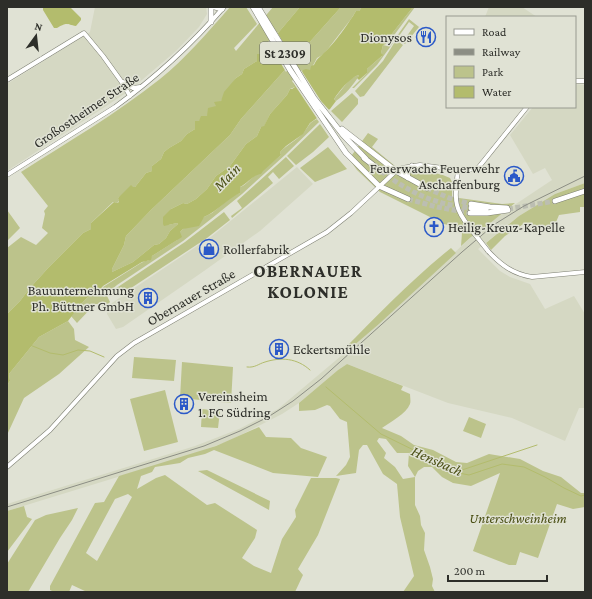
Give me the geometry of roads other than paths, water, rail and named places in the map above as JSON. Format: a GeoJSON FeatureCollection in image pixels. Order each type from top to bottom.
{"type":"FeatureCollection","features":[{"type":"Feature","properties":{"kind":"highway"},"geometry":{"type":"LineString","coordinates":[[211,7],[211,22]]}},
{"type":"Feature","properties":{"kind":"highway"},"geometry":{"type":"LineString","coordinates":[[215,7],[223,8]]}},
{"type":"Feature","properties":{"kind":"highway","name":"St 2309"},"geometry":{"type":"LineString","coordinates":[[253,7],[304,92],[324,120]]}},
{"type":"Feature","properties":{"kind":"highway","name":"St 2309"},"geometry":{"type":"LineString","coordinates":[[258,7],[314,98],[332,120],[398,172]]}},
{"type":"Feature","properties":{"kind":"highway"},"geometry":{"type":"LineString","coordinates":[[324,120],[357,152],[381,171]]}},
{"type":"Feature","properties":{"kind":"highway"},"geometry":{"type":"LineString","coordinates":[[324,120],[343,149],[372,181],[379,186],[408,199]]}},
{"type":"Feature","properties":{"kind":"highway"},"geometry":{"type":"LineString","coordinates":[[332,120],[366,159]]}},
{"type":"Feature","properties":{"kind":"highway"},"geometry":{"type":"LineString","coordinates":[[408,178],[407,173],[412,166]]}},
{"type":"Feature","properties":{"kind":"highway"},"geometry":{"type":"LineString","coordinates":[[398,172],[427,188]]}},
{"type":"Feature","properties":{"kind":"highway"},"geometry":{"type":"LineString","coordinates":[[555,201],[585,191]]}},
{"type":"Feature","properties":{"kind":"highway"},"geometry":{"type":"LineString","coordinates":[[471,208],[508,209]]}},
{"type":"Feature","properties":{"kind":"main road","name":"Großostheimer Straße"},"geometry":{"type":"LineString","coordinates":[[7,175],[103,115],[143,87],[177,57],[223,8]]}},
{"type":"Feature","properties":{"kind":"main road"},"geometry":{"type":"LineString","coordinates":[[7,80],[84,33],[122,81],[130,96]]}},
{"type":"Feature","properties":{"kind":"main road"},"geometry":{"type":"LineString","coordinates":[[122,81],[133,88],[143,87]]}},
{"type":"Feature","properties":{"kind":"main road","name":"Obernauer Straße"},"geometry":{"type":"LineString","coordinates":[[7,467],[50,430],[107,366],[125,349],[154,330],[327,232],[351,213],[379,186],[402,168],[426,165],[458,170],[478,168],[526,108]]}},
{"type":"Feature","properties":{"kind":"main road"},"geometry":{"type":"LineString","coordinates":[[458,170],[456,201],[461,216],[488,251],[505,268],[519,274],[532,277],[585,272]]}},
{"type":"Feature","properties":{"kind":"water"},"geometry":{"type":"Polygon","coordinates":[[[43,7],[70,7],[81,18],[81,20],[76,26],[66,24],[54,28],[43,10],[43,7]]]}},
{"type":"Feature","properties":{"kind":"water","name":"Main"},"geometry":{"type":"Polygon","coordinates":[[[300,7],[341,7],[241,119],[230,135],[151,210],[126,236],[124,245],[112,269],[112,272],[133,262],[154,245],[159,244],[166,238],[170,231],[178,224],[164,226],[163,217],[171,209],[183,203],[187,204],[196,199],[207,189],[216,176],[230,166],[246,144],[257,136],[270,114],[287,95],[290,89],[295,87],[293,83],[303,70],[310,70],[311,66],[314,65],[317,59],[337,39],[356,11],[359,11],[362,7],[413,7],[387,40],[386,44],[383,45],[381,53],[383,55],[367,69],[367,73],[359,80],[357,78],[359,76],[358,75],[348,82],[334,99],[336,101],[330,109],[310,123],[303,134],[286,146],[280,152],[281,155],[261,174],[255,176],[240,187],[240,193],[231,198],[214,212],[204,217],[199,226],[183,229],[180,232],[182,237],[152,256],[151,260],[142,262],[103,286],[97,294],[89,296],[81,304],[68,321],[39,337],[9,374],[10,381],[7,385],[7,314],[49,267],[83,233],[91,229],[91,223],[114,202],[119,202],[118,198],[131,185],[135,187],[146,173],[152,171],[152,166],[161,159],[164,152],[181,141],[187,134],[195,129],[195,121],[199,121],[201,116],[207,116],[208,108],[216,106],[214,102],[221,101],[224,92],[236,78],[242,74],[244,69],[257,61],[257,54],[262,54],[261,50],[267,46],[300,7]]]}},
{"type":"Feature","properties":{"kind":"waterway","name":"Hensbach"},"geometry":{"type":"LineString","coordinates":[[30,345],[50,353],[63,355],[78,350],[90,351],[104,357]]}},
{"type":"Feature","properties":{"kind":"waterway","name":"Hensbach"},"geometry":{"type":"LineString","coordinates":[[247,367],[271,360],[283,359],[300,363],[310,370]]}},
{"type":"Feature","properties":{"kind":"waterway","name":"Hensbach"},"geometry":{"type":"LineString","coordinates":[[326,387],[381,434],[438,462],[454,472],[469,475],[502,464],[524,467],[581,496],[585,495]]}},
{"type":"Feature","properties":{"kind":"waterway"},"geometry":{"type":"LineString","coordinates":[[456,472],[537,445]]}},
{"type":"Feature","properties":{"kind":"tunnel"},"geometry":{"type":"LineString","coordinates":[[381,171],[401,185],[421,196],[444,204],[471,208]]}},
{"type":"Feature","properties":{"kind":"tunnel"},"geometry":{"type":"LineString","coordinates":[[427,188],[449,198],[471,204]]}},
{"type":"Feature","properties":{"kind":"tunnel"},"geometry":{"type":"LineString","coordinates":[[408,199],[437,207],[470,213]]}},
{"type":"Feature","properties":{"kind":"tunnel"},"geometry":{"type":"LineString","coordinates":[[508,209],[555,201]]}},
{"type":"Feature","properties":{"kind":"railway"},"geometry":{"type":"LineString","coordinates":[[7,507],[204,446],[268,417],[293,401],[321,379],[495,224],[524,206],[585,176]]}},
{"type":"Feature","properties":{"kind":"place","name":"Dionysos"},"geometry":{"type":"Point","coordinates":[426,37]}},
{"type":"Feature","properties":{"kind":"place","name":"Feuerwache Feuerwehr Aschaffenburg"},"geometry":{"type":"Point","coordinates":[514,176]}},
{"type":"Feature","properties":{"kind":"place","name":"Heilig-Kreuz-Kapelle"},"geometry":{"type":"Point","coordinates":[434,227]}},
{"type":"Feature","properties":{"kind":"place","name":"Rollerfabrik"},"geometry":{"type":"Point","coordinates":[209,249]}},
{"type":"Feature","properties":{"kind":"place","name":"Bauunternehmung Ph. Büttner GmbH"},"geometry":{"type":"Point","coordinates":[148,298]}},
{"type":"Feature","properties":{"kind":"place","name":"Eckertsmühle"},"geometry":{"type":"Point","coordinates":[279,349]}},
{"type":"Feature","properties":{"kind":"place","name":"Vereinsheim 1. FC Südring"},"geometry":{"type":"Point","coordinates":[184,404]}},
{"type":"Feature","properties":{"kind":"district","name":"OBERNAUER KOLONIE"},"geometry":{"type":"Point","coordinates":[308,281]}},
{"type":"Feature","properties":{"kind":"park label","name":"Unterschweinheim"},"geometry":{"type":"Point","coordinates":[518,518]}}]}
